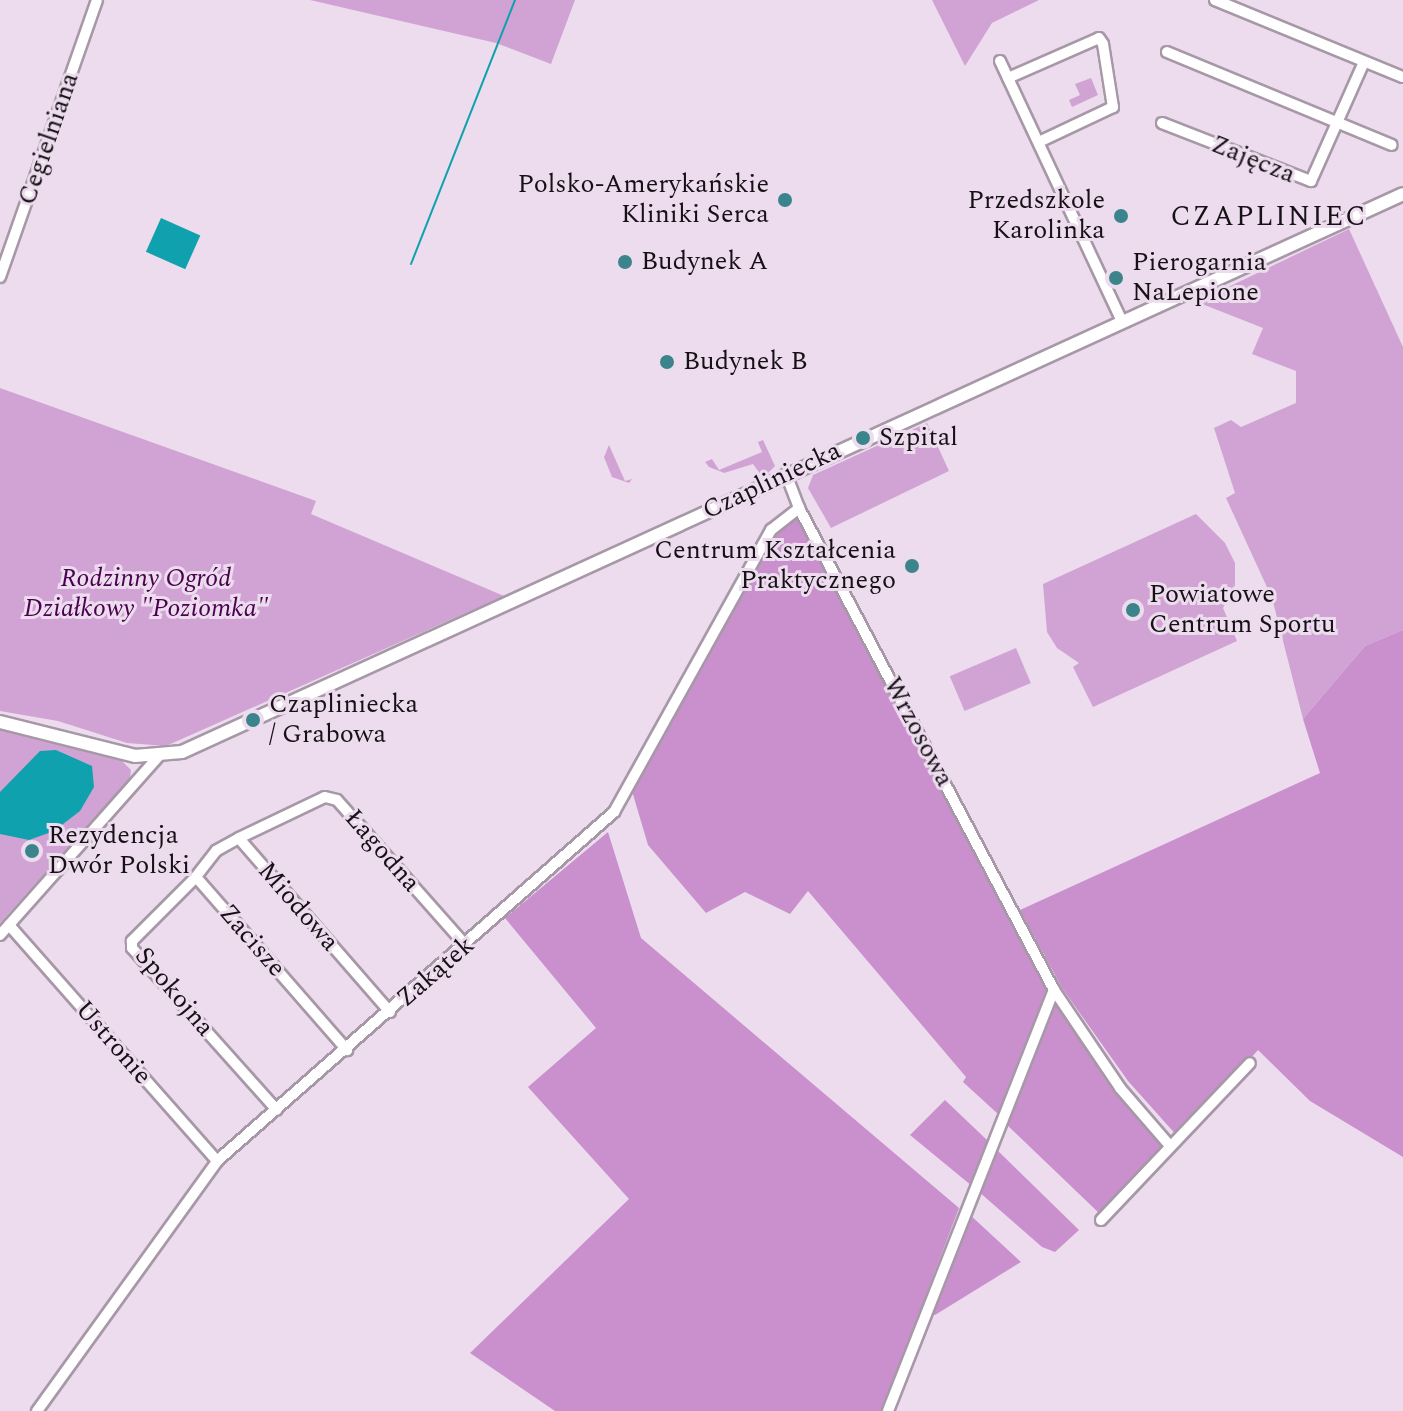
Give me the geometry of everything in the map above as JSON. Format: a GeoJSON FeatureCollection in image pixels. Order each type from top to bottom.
{"type":"FeatureCollection","features":[{"type":"Feature","properties":{"kind":"main road","name":"Czapliniecka"},"geometry":{"type":"LineString","coordinates":[[0,722],[158,757],[199,745],[1403,194]]}},
{"type":"Feature","properties":{"kind":"street","name":"Cegielniana"},"geometry":{"type":"LineString","coordinates":[[0,277],[97,0]]}},
{"type":"Feature","properties":{"kind":"street"},"geometry":{"type":"LineString","coordinates":[[1215,0],[1403,77]]}},
{"type":"Feature","properties":{"kind":"street"},"geometry":{"type":"LineString","coordinates":[[1008,78],[1099,38],[1103,44],[1113,107],[1039,142]]}},
{"type":"Feature","properties":{"kind":"street"},"geometry":{"type":"LineString","coordinates":[[1167,52],[1392,145]]}},
{"type":"Feature","properties":{"kind":"street"},"geometry":{"type":"LineString","coordinates":[[1000,61],[1122,321]]}},
{"type":"Feature","properties":{"kind":"street","name":"Zajęcza"},"geometry":{"type":"LineString","coordinates":[[1162,123],[1306,181],[1315,178],[1364,62]]}},
{"type":"Feature","properties":{"kind":"street","name":"Wrzosowa"},"geometry":{"type":"LineString","coordinates":[[786,474],[799,508],[1054,990],[1120,1088],[1170,1146]]}},
{"type":"Feature","properties":{"kind":"street","name":"Zakątek"},"geometry":{"type":"LineString","coordinates":[[37,1411],[217,1161],[466,946],[614,812],[771,530],[799,508]]}},
{"type":"Feature","properties":{"kind":"street"},"geometry":{"type":"LineString","coordinates":[[0,935],[158,757]]}},
{"type":"Feature","properties":{"kind":"street","name":"Łagodna"},"geometry":{"type":"LineString","coordinates":[[282,815],[325,797],[337,800],[466,946]]}},
{"type":"Feature","properties":{"kind":"street","name":"Miodowa"},"geometry":{"type":"LineString","coordinates":[[282,815],[239,838],[390,1012]]}},
{"type":"Feature","properties":{"kind":"street"},"geometry":{"type":"LineString","coordinates":[[196,877],[216,851],[239,838]]}},
{"type":"Feature","properties":{"kind":"street","name":"Zacisze"},"geometry":{"type":"LineString","coordinates":[[196,877],[347,1050]]}},
{"type":"Feature","properties":{"kind":"street","name":"Spokojna"},"geometry":{"type":"LineString","coordinates":[[196,877],[132,941],[132,948],[277,1110]]}},
{"type":"Feature","properties":{"kind":"street","name":"Ustronie"},"geometry":{"type":"LineString","coordinates":[[9,925],[217,1161]]}},
{"type":"Feature","properties":{"kind":"street"},"geometry":{"type":"LineString","coordinates":[[888,1411],[1054,990]]}},
{"type":"Feature","properties":{"kind":"street"},"geometry":{"type":"LineString","coordinates":[[1101,1220],[1250,1063]]}},
{"type":"Feature","properties":{"kind":"green space"},"geometry":{"type":"Polygon","coordinates":[[[310,0],[575,0],[551,64],[496,43],[310,0]]]}},
{"type":"Feature","properties":{"kind":"green space"},"geometry":{"type":"Polygon","coordinates":[[[932,0],[1039,0],[992,23],[965,66],[932,0]]]}},
{"type":"Feature","properties":{"kind":"green space"},"geometry":{"type":"Polygon","coordinates":[[[1091,78],[1098,95],[1072,107],[1069,100],[1080,95],[1075,84],[1091,78]]]}},
{"type":"Feature","properties":{"kind":"green space"},"geometry":{"type":"Polygon","coordinates":[[[1349,229],[1403,347],[1403,630],[1365,646],[1303,719],[1272,598],[1226,498],[1235,493],[1214,428],[1231,420],[1241,427],[1296,403],[1296,371],[1252,354],[1263,328],[1197,302],[1349,229]]]}},
{"type":"Feature","properties":{"kind":"green space","name":"Rodzinny Ogród Działkowy \"Poziomka\""},"geometry":{"type":"Polygon","coordinates":[[[0,388],[316,501],[311,514],[504,596],[166,746],[127,743],[58,721],[0,711],[0,388]]]}},
{"type":"Feature","properties":{"kind":"green space"},"geometry":{"type":"Polygon","coordinates":[[[927,423],[949,471],[831,528],[808,488],[813,475],[927,423]]]}},
{"type":"Feature","properties":{"kind":"green space"},"geometry":{"type":"Polygon","coordinates":[[[763,440],[775,466],[763,478],[753,464],[724,473],[705,462],[712,459],[719,470],[762,452],[758,442],[763,440]]]}},
{"type":"Feature","properties":{"kind":"green space"},"geometry":{"type":"Polygon","coordinates":[[[609,445],[625,481],[632,479],[629,483],[612,477],[604,457],[609,445]]]}},
{"type":"Feature","properties":{"kind":"green space","name":"Powiatowe Centrum Sportu"},"geometry":{"type":"Polygon","coordinates":[[[1196,514],[1225,543],[1235,563],[1235,585],[1223,608],[1237,641],[1093,707],[1073,667],[1079,663],[1057,648],[1047,632],[1043,584],[1196,514]]]}},
{"type":"Feature","properties":{"kind":"green space"},"geometry":{"type":"Polygon","coordinates":[[[1016,648],[1031,683],[965,711],[950,676],[1016,648]]]}},
{"type":"Feature","properties":{"kind":"green space","name":"Rezydencja Dwór Polski"},"geometry":{"type":"Polygon","coordinates":[[[0,730],[122,761],[131,770],[130,778],[0,923],[0,730]]]}},
{"type":"Feature","properties":{"kind":"shaded area"},"geometry":{"type":"Polygon","coordinates":[[[799,514],[1049,989],[998,1114],[963,1082],[966,1077],[808,891],[790,914],[745,892],[706,913],[648,845],[632,791],[773,533],[799,514]]]}},
{"type":"Feature","properties":{"kind":"shaded area"},"geometry":{"type":"Polygon","coordinates":[[[1403,630],[1403,1157],[1310,1101],[1258,1050],[1179,1138],[1128,1081],[1062,988],[1020,910],[1320,773],[1303,719],[1365,646],[1403,630]]]}},
{"type":"Feature","properties":{"kind":"shaded area"},"geometry":{"type":"Polygon","coordinates":[[[608,832],[641,938],[959,1208],[882,1411],[555,1411],[470,1353],[629,1199],[528,1087],[596,1028],[505,918],[608,832]]]}},
{"type":"Feature","properties":{"kind":"shaded area"},"geometry":{"type":"Polygon","coordinates":[[[1055,997],[1116,1092],[1164,1149],[1100,1214],[1005,1123],[1055,997]]]}},
{"type":"Feature","properties":{"kind":"shaded area"},"geometry":{"type":"Polygon","coordinates":[[[945,1100],[988,1141],[972,1186],[910,1135],[945,1100]]]}},
{"type":"Feature","properties":{"kind":"shaded area"},"geometry":{"type":"Polygon","coordinates":[[[995,1148],[1079,1230],[1055,1252],[1042,1247],[978,1191],[995,1148]]]}},
{"type":"Feature","properties":{"kind":"shaded area"},"geometry":{"type":"Polygon","coordinates":[[[969,1214],[1021,1262],[935,1315],[927,1311],[969,1214]]]}},
{"type":"Feature","properties":{"kind":"water"},"geometry":{"type":"Polygon","coordinates":[[[161,218],[200,235],[185,269],[146,252],[161,218]]]}},
{"type":"Feature","properties":{"kind":"water"},"geometry":{"type":"Polygon","coordinates":[[[56,750],[92,766],[94,787],[80,811],[54,831],[29,840],[0,834],[0,792],[40,751],[56,750]]]}},
{"type":"Feature","properties":{"kind":"waterway"},"geometry":{"type":"LineString","coordinates":[[411,264],[515,0]]}},
{"type":"Feature","properties":{"kind":"place","name":"Polsko-Amerykańskie Kliniki Serca"},"geometry":{"type":"Point","coordinates":[785,200]}},
{"type":"Feature","properties":{"kind":"place","name":"Przedszkole Karolinka"},"geometry":{"type":"Point","coordinates":[1121,216]}},
{"type":"Feature","properties":{"kind":"place","name":"Budynek A"},"geometry":{"type":"Point","coordinates":[625,262]}},
{"type":"Feature","properties":{"kind":"place","name":"Pierogarnia NaLepione"},"geometry":{"type":"Point","coordinates":[1116,278]}},
{"type":"Feature","properties":{"kind":"place","name":"Budynek B"},"geometry":{"type":"Point","coordinates":[667,362]}},
{"type":"Feature","properties":{"kind":"place","name":"Szpital"},"geometry":{"type":"Point","coordinates":[863,438]}},
{"type":"Feature","properties":{"kind":"place","name":"Centrum Kształcenia Praktycznego"},"geometry":{"type":"Point","coordinates":[912,566]}},
{"type":"Feature","properties":{"kind":"place","name":"Powiatowe Centrum Sportu"},"geometry":{"type":"Point","coordinates":[1133,610]}},
{"type":"Feature","properties":{"kind":"place","name":"Czapliniecka / Grabowa"},"geometry":{"type":"Point","coordinates":[253,720]}},
{"type":"Feature","properties":{"kind":"place","name":"Rezydencja Dwór Polski"},"geometry":{"type":"Point","coordinates":[32,851]}},
{"type":"Feature","properties":{"kind":"district","name":"CZAPLINIEC"},"geometry":{"type":"Point","coordinates":[1269,217]}}]}
